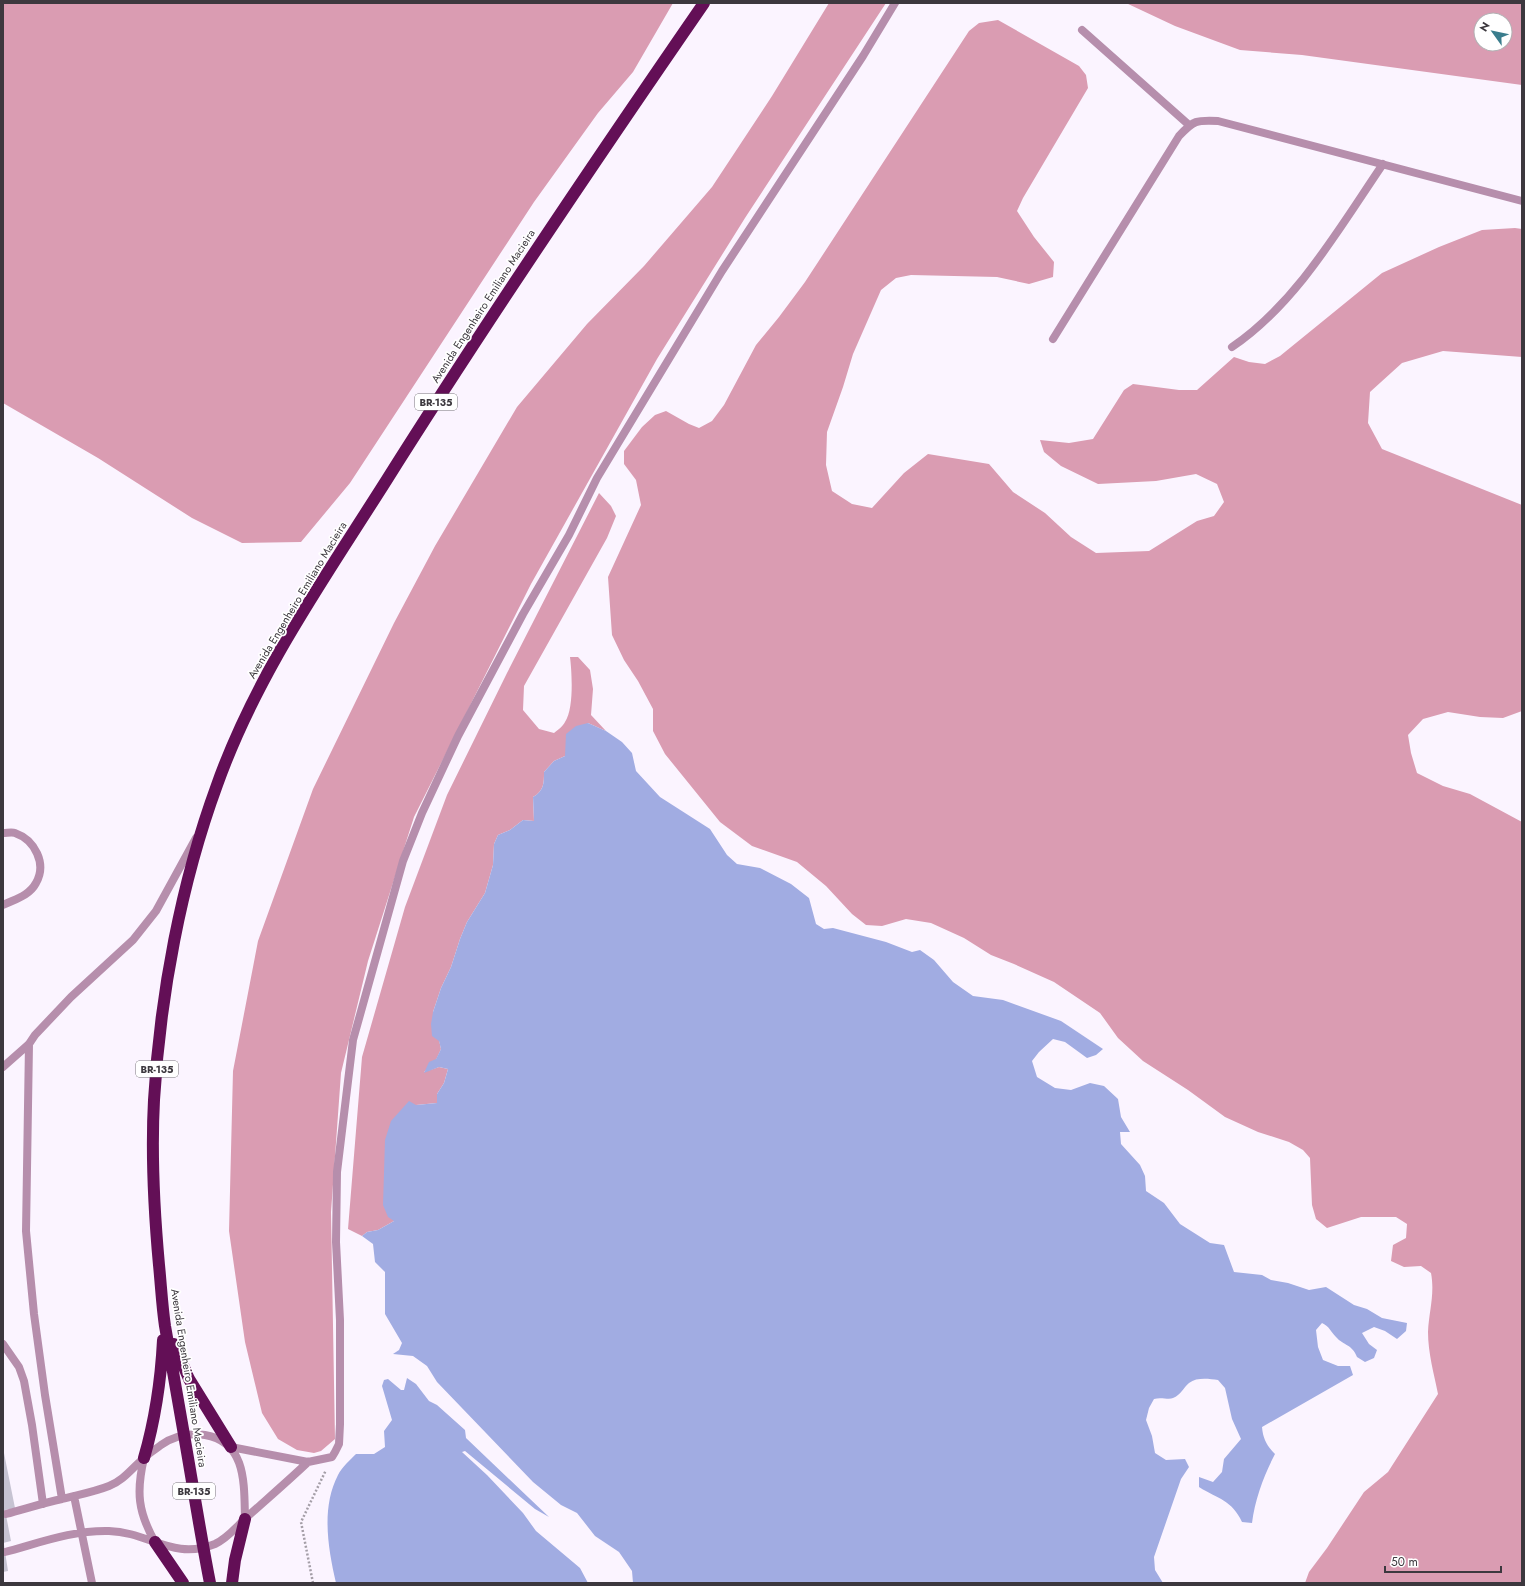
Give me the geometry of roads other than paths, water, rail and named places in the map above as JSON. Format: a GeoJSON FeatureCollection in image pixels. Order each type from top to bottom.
{"type":"FeatureCollection","features":[{"type":"Feature","properties":{"kind":"highway","name":"Avenida Engenheiro Emiliano Macieira"},"geometry":{"type":"LineString","coordinates":[[210,1583],[165,1321],[155,1215],[153,1154],[154,1099],[161,1022],[171,960],[187,885],[217,782],[256,694],[290,634],[467,353],[592,164],[704,3]]}},
{"type":"Feature","properties":{"kind":"highway"},"geometry":{"type":"LineString","coordinates":[[165,1321],[189,1379],[231,1447]]}},
{"type":"Feature","properties":{"kind":"highway"},"geometry":{"type":"LineString","coordinates":[[144,1458],[150,1435],[162,1364],[165,1321]]}},
{"type":"Feature","properties":{"kind":"highway"},"geometry":{"type":"LineString","coordinates":[[232,1583],[235,1560],[245,1519]]}},
{"type":"Feature","properties":{"kind":"highway"},"geometry":{"type":"LineString","coordinates":[[155,1542],[183,1583]]}},
{"type":"Feature","properties":{"kind":"lane"},"geometry":{"type":"LineString","coordinates":[[6,1514],[108,1486],[119,1481],[144,1458],[163,1444],[185,1435],[197,1434],[214,1437],[231,1447],[308,1462],[332,1457],[336,1452],[339,1444],[340,1424],[340,1320],[336,1242],[337,1172],[353,1040],[403,861],[422,813],[458,736],[523,614],[568,535],[597,478],[722,271],[859,63],[895,3]]}},
{"type":"Feature","properties":{"kind":"lane"},"geometry":{"type":"LineString","coordinates":[[1082,30],[1189,125]]}},
{"type":"Feature","properties":{"kind":"lane"},"geometry":{"type":"LineString","coordinates":[[1052,339],[1179,136],[1189,125],[1199,120],[1218,120],[1522,201]]}},
{"type":"Feature","properties":{"kind":"lane"},"geometry":{"type":"LineString","coordinates":[[1232,347],[1251,334],[1268,319],[1316,262],[1382,164]]}},
{"type":"Feature","properties":{"kind":"lane"},"geometry":{"type":"LineString","coordinates":[[3,1067],[29,1044],[35,1035],[71,997],[133,940],[156,911],[205,821]]}},
{"type":"Feature","properties":{"kind":"lane"},"geometry":{"type":"LineString","coordinates":[[3,833],[14,833],[28,840],[38,853],[40,868],[36,884],[25,895],[3,905]]}},
{"type":"Feature","properties":{"kind":"lane"},"geometry":{"type":"LineString","coordinates":[[29,1044],[26,1231],[34,1314],[62,1499]]}},
{"type":"Feature","properties":{"kind":"lane"},"geometry":{"type":"LineString","coordinates":[[3,1344],[19,1367],[24,1381],[43,1504]]}},
{"type":"Feature","properties":{"kind":"lane"},"geometry":{"type":"LineString","coordinates":[[231,1447],[241,1466],[244,1482],[245,1519]]}},
{"type":"Feature","properties":{"kind":"lane"},"geometry":{"type":"LineString","coordinates":[[144,1458],[139,1482],[139,1499],[146,1525],[155,1542]]}},
{"type":"Feature","properties":{"kind":"lane"},"geometry":{"type":"LineString","coordinates":[[5,1552],[82,1531],[122,1532],[171,1548],[183,1550],[203,1548],[216,1544],[231,1534],[245,1519],[308,1462]]}},
{"type":"Feature","properties":{"kind":"lane"},"geometry":{"type":"LineString","coordinates":[[74,1496],[92,1583]]}},
{"type":"Feature","properties":{"kind":"water"},"geometry":{"type":"Polygon","coordinates":[[[588,723],[606,731],[622,742],[632,753],[636,771],[660,797],[710,829],[727,855],[737,864],[760,868],[791,884],[809,898],[816,924],[824,929],[833,928],[886,942],[912,952],[920,950],[934,960],[953,982],[973,996],[1003,1000],[1061,1021],[1103,1049],[1096,1055],[1087,1058],[1065,1042],[1053,1039],[1032,1061],[1037,1077],[1055,1088],[1071,1090],[1090,1083],[1104,1086],[1118,1099],[1121,1117],[1130,1132],[1120,1132],[1121,1144],[1140,1165],[1145,1176],[1146,1191],[1164,1203],[1180,1224],[1210,1243],[1224,1245],[1234,1272],[1262,1275],[1271,1280],[1288,1283],[1309,1290],[1326,1287],[1354,1305],[1367,1309],[1382,1318],[1407,1323],[1406,1331],[1397,1339],[1385,1331],[1374,1327],[1362,1333],[1369,1344],[1377,1350],[1374,1358],[1365,1362],[1357,1357],[1350,1347],[1339,1340],[1322,1323],[1316,1330],[1318,1347],[1323,1360],[1338,1366],[1350,1366],[1353,1375],[1262,1427],[1266,1442],[1275,1454],[1260,1487],[1252,1523],[1242,1522],[1229,1504],[1199,1487],[1199,1477],[1213,1482],[1222,1472],[1224,1459],[1241,1439],[1232,1419],[1225,1388],[1218,1380],[1199,1379],[1189,1383],[1176,1397],[1169,1399],[1154,1399],[1149,1408],[1146,1420],[1152,1436],[1155,1453],[1166,1460],[1185,1459],[1189,1467],[1181,1479],[1154,1557],[1155,1570],[1163,1583],[633,1583],[632,1571],[619,1552],[595,1536],[577,1513],[561,1505],[533,1482],[437,1382],[427,1366],[413,1356],[393,1354],[399,1350],[402,1343],[385,1314],[385,1272],[375,1262],[373,1244],[362,1236],[367,1232],[378,1230],[394,1221],[388,1217],[383,1205],[385,1140],[391,1121],[409,1101],[416,1105],[437,1103],[437,1094],[444,1083],[448,1069],[439,1067],[424,1073],[429,1062],[436,1059],[441,1049],[439,1041],[432,1036],[431,1024],[433,1012],[467,922],[485,893],[493,865],[494,844],[498,835],[510,830],[523,820],[534,821],[533,797],[537,795],[543,786],[544,772],[554,761],[565,756],[566,734],[576,726],[588,723]]]}},
{"type":"Feature","properties":{"kind":"water"},"geometry":{"type":"Polygon","coordinates":[[[407,1378],[416,1384],[429,1401],[437,1405],[465,1430],[466,1438],[549,1517],[535,1509],[465,1451],[462,1452],[487,1475],[523,1513],[536,1531],[580,1568],[588,1583],[336,1583],[328,1528],[329,1501],[333,1488],[340,1472],[356,1454],[374,1454],[385,1447],[384,1431],[392,1420],[382,1386],[384,1380],[388,1379],[401,1390],[404,1390],[407,1378]]]}}]}
